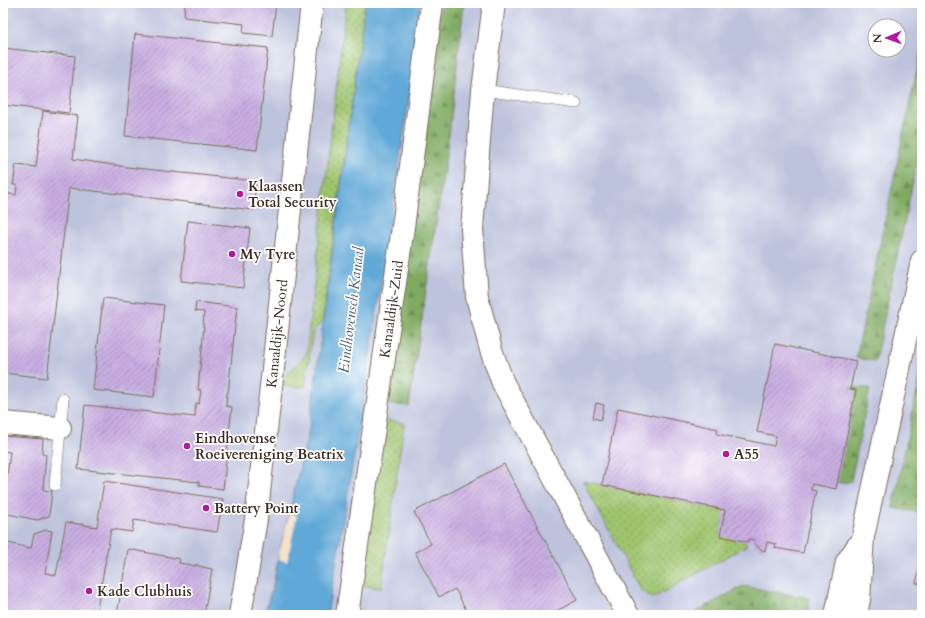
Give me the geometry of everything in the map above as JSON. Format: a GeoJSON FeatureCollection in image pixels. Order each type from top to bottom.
{"type":"FeatureCollection","features":[{"type":"Feature","properties":{"kind":"street","name":"Kanaaldijk-Noord"},"geometry":{"type":"LineString","coordinates":[[240,615],[257,511],[312,3]]}},
{"type":"Feature","properties":{"kind":"street","name":"Kanaaldijk-Zuid"},"geometry":{"type":"LineString","coordinates":[[347,615],[404,220],[432,3]]}},
{"type":"Feature","properties":{"kind":"street"},"geometry":{"type":"LineString","coordinates":[[494,3],[483,90],[472,229],[477,296],[491,350],[503,382],[628,615]]}},
{"type":"Feature","properties":{"kind":"street"},"geometry":{"type":"LineString","coordinates":[[856,615],[859,599],[863,537],[922,261]]}},
{"type":"Feature","properties":{"kind":"street"},"geometry":{"type":"LineString","coordinates":[[3,423],[60,428]]}},
{"type":"Feature","properties":{"kind":"street"},"geometry":{"type":"LineString","coordinates":[[836,615],[848,562],[863,537]]}},
{"type":"Feature","properties":{"kind":"lane"},"geometry":{"type":"LineString","coordinates":[[483,90],[576,103]]}},
{"type":"Feature","properties":{"kind":"lane"},"geometry":{"type":"LineString","coordinates":[[55,485],[63,399]]}},
{"type":"Feature","properties":{"kind":"shaded area"},"geometry":{"type":"Polygon","coordinates":[[[3,3],[922,3],[922,615],[3,615],[3,3]]]}},
{"type":"Feature","properties":{"kind":"green space"},"geometry":{"type":"Polygon","coordinates":[[[346,3],[365,3],[322,323],[313,330],[305,387],[281,386],[282,380],[306,355],[346,3]]]}},
{"type":"Feature","properties":{"kind":"green space"},"geometry":{"type":"Polygon","coordinates":[[[441,3],[464,3],[450,128],[409,406],[384,404],[441,3]]]}},
{"type":"Feature","properties":{"kind":"green space"},"geometry":{"type":"Polygon","coordinates":[[[922,45],[922,139],[875,361],[856,358],[922,45]]]}},
{"type":"Feature","properties":{"kind":"green space"},"geometry":{"type":"Polygon","coordinates":[[[922,366],[922,513],[893,508],[922,366]]]}},
{"type":"Feature","properties":{"kind":"green space"},"geometry":{"type":"Polygon","coordinates":[[[846,388],[870,388],[851,481],[844,483],[832,482],[846,388]]]}},
{"type":"Feature","properties":{"kind":"green space"},"geometry":{"type":"Polygon","coordinates":[[[382,420],[404,423],[381,588],[358,585],[382,420]]]}},
{"type":"Feature","properties":{"kind":"green space"},"geometry":{"type":"Polygon","coordinates":[[[583,481],[726,511],[745,539],[746,546],[653,598],[641,591],[583,481]]]}},
{"type":"Feature","properties":{"kind":"green space"},"geometry":{"type":"Polygon","coordinates":[[[743,586],[809,598],[810,600],[807,615],[690,615],[743,586]]]}},
{"type":"Feature","properties":{"kind":"water","name":"Eindhovensch Kanaal"},"geometry":{"type":"Polygon","coordinates":[[[365,3],[420,3],[417,44],[362,409],[327,615],[264,615],[274,582],[278,559],[309,429],[365,3]]]}},
{"type":"Feature","properties":{"kind":"pier"},"geometry":{"type":"Polygon","coordinates":[[[289,514],[297,515],[287,562],[278,559],[289,514]]]}},
{"type":"Feature","properties":{"kind":"building"},"geometry":{"type":"Polygon","coordinates":[[[185,3],[276,3],[272,36],[243,33],[244,24],[184,17],[185,3]]]}},
{"type":"Feature","properties":{"kind":"building"},"geometry":{"type":"Polygon","coordinates":[[[135,34],[268,48],[257,150],[125,136],[135,34]]]}},
{"type":"Feature","properties":{"kind":"building"},"geometry":{"type":"Polygon","coordinates":[[[3,48],[75,56],[69,113],[3,105],[3,48]]]}},
{"type":"Feature","properties":{"kind":"building"},"geometry":{"type":"Polygon","coordinates":[[[43,111],[78,116],[73,159],[127,167],[256,181],[253,210],[69,188],[47,378],[3,373],[3,193],[16,195],[17,185],[13,185],[16,165],[36,167],[43,111]]]}},
{"type":"Feature","properties":{"kind":"building"},"geometry":{"type":"Polygon","coordinates":[[[188,221],[250,228],[243,288],[181,281],[188,221]]]}},
{"type":"Feature","properties":{"kind":"building"},"geometry":{"type":"Polygon","coordinates":[[[103,298],[164,305],[154,397],[93,390],[103,298]]]}},
{"type":"Feature","properties":{"kind":"building"},"geometry":{"type":"Polygon","coordinates":[[[196,302],[237,307],[226,406],[232,407],[223,489],[199,486],[199,482],[78,469],[85,405],[195,417],[196,403],[199,404],[201,390],[198,390],[204,327],[204,312],[195,311],[196,302]]]}},
{"type":"Feature","properties":{"kind":"building","name":"A55"},"geometry":{"type":"Polygon","coordinates":[[[775,344],[856,361],[850,389],[856,390],[836,489],[812,484],[811,490],[816,491],[803,553],[775,548],[776,544],[767,542],[765,551],[754,544],[755,540],[749,539],[748,542],[720,536],[725,510],[602,485],[618,408],[718,429],[717,434],[774,446],[776,436],[757,432],[775,344]]]}},
{"type":"Feature","properties":{"kind":"building"},"geometry":{"type":"Polygon","coordinates":[[[596,403],[604,405],[601,420],[593,418],[596,403]]]}},
{"type":"Feature","properties":{"kind":"building"},"geometry":{"type":"Polygon","coordinates":[[[3,436],[43,439],[42,454],[46,455],[43,490],[52,491],[49,516],[37,520],[3,513],[3,485],[6,485],[10,452],[3,451],[3,436]]]}},
{"type":"Feature","properties":{"kind":"building"},"geometry":{"type":"Polygon","coordinates":[[[504,464],[577,600],[549,615],[521,615],[520,613],[516,615],[469,615],[455,589],[439,597],[415,552],[431,544],[414,512],[504,464]]]}},
{"type":"Feature","properties":{"kind":"building"},"geometry":{"type":"Polygon","coordinates":[[[104,481],[223,499],[217,532],[134,520],[132,532],[111,529],[96,615],[3,615],[3,542],[31,548],[34,534],[46,530],[52,531],[45,573],[56,575],[66,522],[97,527],[104,481]]]}},
{"type":"Feature","properties":{"kind":"building"},"geometry":{"type":"Polygon","coordinates":[[[128,549],[180,559],[179,563],[196,566],[196,564],[198,566],[212,569],[204,615],[117,615],[128,549]]]}},
{"type":"Feature","properties":{"kind":"building"},"geometry":{"type":"Polygon","coordinates":[[[922,560],[922,584],[916,583],[922,560]]]}},
{"type":"Feature","properties":{"kind":"place","name":"Klaassen Total Security"},"geometry":{"type":"Point","coordinates":[240,194]}},
{"type":"Feature","properties":{"kind":"place","name":"My Tyre"},"geometry":{"type":"Point","coordinates":[232,254]}},
{"type":"Feature","properties":{"kind":"place","name":"Eindhovense Roeivereniging Beatrix"},"geometry":{"type":"Point","coordinates":[187,446]}},
{"type":"Feature","properties":{"kind":"place","name":"A55"},"geometry":{"type":"Point","coordinates":[726,454]}},
{"type":"Feature","properties":{"kind":"place","name":"Battery Point"},"geometry":{"type":"Point","coordinates":[206,508]}},
{"type":"Feature","properties":{"kind":"place","name":"Kade Clubhuis"},"geometry":{"type":"Point","coordinates":[89,591]}}]}
